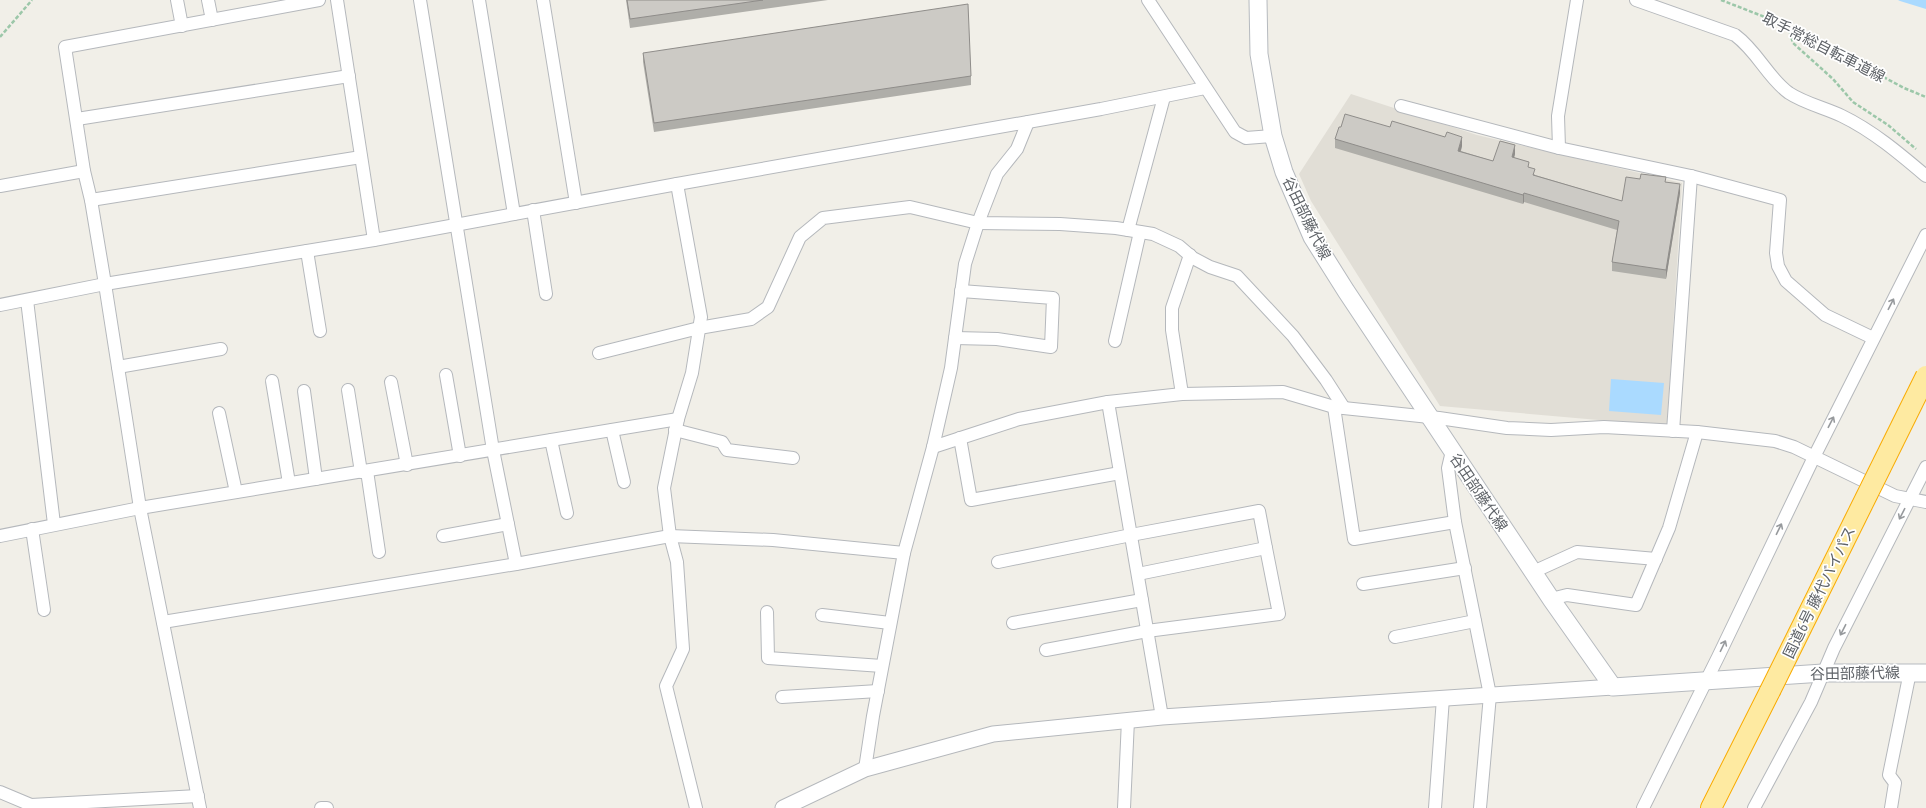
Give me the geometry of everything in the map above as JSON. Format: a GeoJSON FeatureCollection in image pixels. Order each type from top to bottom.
{"type":"FeatureCollection","features":[{"type":"Feature","properties":{"kind":"highway","name":"国道6号 藤代バイパス"},"geometry":{"type":"LineString","coordinates":[[1711,808],[1926,376]]}},
{"type":"Feature","properties":{"kind":"main road","name":"谷田部藤代線"},"geometry":{"type":"LineString","coordinates":[[1258,0],[1259,54],[1273,136],[1284,172],[1312,237],[1550,599],[1613,687],[1822,673],[1918,672]]}},
{"type":"Feature","properties":{"kind":"street"},"geometry":{"type":"LineString","coordinates":[[177,0],[182,26]]}},
{"type":"Feature","properties":{"kind":"street"},"geometry":{"type":"LineString","coordinates":[[208,0],[212,20]]}},
{"type":"Feature","properties":{"kind":"street"},"geometry":{"type":"LineString","coordinates":[[200,808],[140,508],[105,284],[91,200],[84,172],[65,47],[212,20],[257,6],[314,0]]}},
{"type":"Feature","properties":{"kind":"street"},"geometry":{"type":"LineString","coordinates":[[337,0],[374,240]]}},
{"type":"Feature","properties":{"kind":"street"},"geometry":{"type":"LineString","coordinates":[[420,0],[458,223],[494,450],[516,564]]}},
{"type":"Feature","properties":{"kind":"street"},"geometry":{"type":"LineString","coordinates":[[479,0],[514,214]]}},
{"type":"Feature","properties":{"kind":"street"},"geometry":{"type":"LineString","coordinates":[[543,0],[576,203]]}},
{"type":"Feature","properties":{"kind":"street"},"geometry":{"type":"LineString","coordinates":[[1148,0],[1235,132],[1246,138],[1273,136]]}},
{"type":"Feature","properties":{"kind":"street"},"geometry":{"type":"LineString","coordinates":[[1559,148],[1558,116],[1577,0]]}},
{"type":"Feature","properties":{"kind":"street"},"geometry":{"type":"LineString","coordinates":[[1636,0],[1736,35],[1746,43],[1759,58],[1778,84],[1791,94],[1843,116],[1896,150],[1926,176]]}},
{"type":"Feature","properties":{"kind":"street"},"geometry":{"type":"LineString","coordinates":[[77,119],[349,76]]}},
{"type":"Feature","properties":{"kind":"street"},"geometry":{"type":"LineString","coordinates":[[0,305],[105,284],[374,240],[458,223],[1164,98],[1205,88]]}},
{"type":"Feature","properties":{"kind":"street"},"geometry":{"type":"LineString","coordinates":[[1115,341],[1134,231],[1164,98]]}},
{"type":"Feature","properties":{"kind":"street"},"geometry":{"type":"LineString","coordinates":[[1401,106],[1559,148],[1691,176],[1780,200],[1776,253],[1778,266],[1786,280],[1825,315],[1873,338]]}},
{"type":"Feature","properties":{"kind":"street"},"geometry":{"type":"LineString","coordinates":[[865,769],[882,666],[904,553],[933,447],[951,368],[965,264],[978,223],[997,174],[1017,149],[1028,122]]}},
{"type":"Feature","properties":{"kind":"street"},"geometry":{"type":"LineString","coordinates":[[91,200],[361,157]]}},
{"type":"Feature","properties":{"kind":"street"},"geometry":{"type":"LineString","coordinates":[[0,186],[84,172]]}},
{"type":"Feature","properties":{"kind":"street"},"geometry":{"type":"LineString","coordinates":[[1673,431],[1691,176]]}},
{"type":"Feature","properties":{"kind":"street"},"geometry":{"type":"LineString","coordinates":[[677,184],[701,318],[692,373],[676,424],[664,488],[670,536],[677,562],[683,649],[666,686],[696,808]]}},
{"type":"Feature","properties":{"kind":"street"},"geometry":{"type":"LineString","coordinates":[[599,353],[699,328],[750,319],[768,307],[800,237],[822,218],[910,207],[978,223],[1060,224],[1153,234],[1179,246],[1210,268],[1237,276],[1293,336],[1326,380],[1339,408],[1354,539],[1455,522]]}},
{"type":"Feature","properties":{"kind":"street"},"geometry":{"type":"LineString","coordinates":[[533,210],[546,294]]}},
{"type":"Feature","properties":{"kind":"street"},"geometry":{"type":"LineString","coordinates":[[1643,808],[1814,457],[1926,235]]}},
{"type":"Feature","properties":{"kind":"street"},"geometry":{"type":"LineString","coordinates":[[308,251],[320,331]]}},
{"type":"Feature","properties":{"kind":"street"},"geometry":{"type":"LineString","coordinates":[[1182,394],[1172,330],[1172,308],[1190,255]]}},
{"type":"Feature","properties":{"kind":"street"},"geometry":{"type":"LineString","coordinates":[[955,338],[997,339],[1051,348],[1054,298],[961,291]]}},
{"type":"Feature","properties":{"kind":"street"},"geometry":{"type":"LineString","coordinates":[[27,300],[54,524]]}},
{"type":"Feature","properties":{"kind":"street"},"geometry":{"type":"LineString","coordinates":[[118,367],[221,349]]}},
{"type":"Feature","properties":{"kind":"street"},"geometry":{"type":"LineString","coordinates":[[446,375],[460,456]]}},
{"type":"Feature","properties":{"kind":"street"},"geometry":{"type":"LineString","coordinates":[[272,381],[289,483]]}},
{"type":"Feature","properties":{"kind":"street"},"geometry":{"type":"LineString","coordinates":[[391,382],[407,465]]}},
{"type":"Feature","properties":{"kind":"street"},"geometry":{"type":"LineString","coordinates":[[348,390],[379,552]]}},
{"type":"Feature","properties":{"kind":"street"},"geometry":{"type":"LineString","coordinates":[[304,391],[316,479]]}},
{"type":"Feature","properties":{"kind":"street"},"geometry":{"type":"LineString","coordinates":[[933,447],[1019,419],[1108,402],[1182,394],[1283,392],[1339,408],[1429,417],[1507,428],[1551,430],[1604,427],[1697,432],[1775,442],[1794,447],[1895,496],[1926,502]]}},
{"type":"Feature","properties":{"kind":"street"},"geometry":{"type":"LineString","coordinates":[[1108,402],[1162,717]]}},
{"type":"Feature","properties":{"kind":"street"},"geometry":{"type":"LineString","coordinates":[[219,413],[236,492]]}},
{"type":"Feature","properties":{"kind":"street"},"geometry":{"type":"LineString","coordinates":[[0,536],[140,508],[612,430],[676,424],[722,442],[727,450],[793,458]]}},
{"type":"Feature","properties":{"kind":"street"},"geometry":{"type":"LineString","coordinates":[[612,430],[624,482]]}},
{"type":"Feature","properties":{"kind":"street"},"geometry":{"type":"LineString","coordinates":[[1550,599],[1567,595],[1636,605],[1670,528],[1697,432]]}},
{"type":"Feature","properties":{"kind":"street"},"geometry":{"type":"LineString","coordinates":[[960,438],[971,500],[1120,473]]}},
{"type":"Feature","properties":{"kind":"street"},"geometry":{"type":"LineString","coordinates":[[551,440],[567,513]]}},
{"type":"Feature","properties":{"kind":"street"},"geometry":{"type":"LineString","coordinates":[[1452,451],[1448,468],[1455,522],[1490,695],[1480,808]]}},
{"type":"Feature","properties":{"kind":"street"},"geometry":{"type":"LineString","coordinates":[[1754,808],[1811,702],[1822,673],[1926,466]]}},
{"type":"Feature","properties":{"kind":"street"},"geometry":{"type":"LineString","coordinates":[[998,562],[1259,511],[1279,614],[1147,631],[1046,650]]}},
{"type":"Feature","properties":{"kind":"street"},"geometry":{"type":"LineString","coordinates":[[443,536],[508,524]]}},
{"type":"Feature","properties":{"kind":"street"},"geometry":{"type":"LineString","coordinates":[[32,530],[44,610]]}},
{"type":"Feature","properties":{"kind":"street"},"geometry":{"type":"LineString","coordinates":[[163,622],[516,564],[670,536],[773,540],[904,553]]}},
{"type":"Feature","properties":{"kind":"street"},"geometry":{"type":"LineString","coordinates":[[1138,574],[1266,548]]}},
{"type":"Feature","properties":{"kind":"street"},"geometry":{"type":"LineString","coordinates":[[1533,572],[1577,552],[1656,559]]}},
{"type":"Feature","properties":{"kind":"street"},"geometry":{"type":"LineString","coordinates":[[1363,584],[1465,568]]}},
{"type":"Feature","properties":{"kind":"street"},"geometry":{"type":"LineString","coordinates":[[1013,624],[1142,600]]}},
{"type":"Feature","properties":{"kind":"street"},"geometry":{"type":"LineString","coordinates":[[767,612],[768,658],[882,666]]}},
{"type":"Feature","properties":{"kind":"street"},"geometry":{"type":"LineString","coordinates":[[822,615],[890,623]]}},
{"type":"Feature","properties":{"kind":"street"},"geometry":{"type":"LineString","coordinates":[[1396,637],[1475,621]]}},
{"type":"Feature","properties":{"kind":"street"},"geometry":{"type":"LineString","coordinates":[[1891,808],[1895,783],[1889,775],[1918,672]]}},
{"type":"Feature","properties":{"kind":"street"},"geometry":{"type":"LineString","coordinates":[[784,808],[865,769],[993,734],[1162,717],[1613,687]]}},
{"type":"Feature","properties":{"kind":"street"},"geometry":{"type":"LineString","coordinates":[[782,697],[878,691]]}},
{"type":"Feature","properties":{"kind":"street"},"geometry":{"type":"LineString","coordinates":[[1435,808],[1443,698]]}},
{"type":"Feature","properties":{"kind":"street"},"geometry":{"type":"LineString","coordinates":[[1124,808],[1128,720]]}},
{"type":"Feature","properties":{"kind":"street"},"geometry":{"type":"LineString","coordinates":[[0,792],[31,805],[114,804],[198,796]]}},
{"type":"Feature","properties":{"kind":"street"},"geometry":{"type":"LineString","coordinates":[[321,808],[327,808]]}},
{"type":"Feature","properties":{"kind":"path"},"geometry":{"type":"LineString","coordinates":[[0,37],[32,0]]}},
{"type":"Feature","properties":{"kind":"path","name":"取手常総自転車道線"},"geometry":{"type":"LineString","coordinates":[[1721,0],[1788,26],[1904,88],[1926,97]]}},
{"type":"Feature","properties":{"kind":"path"},"geometry":{"type":"LineString","coordinates":[[1788,26],[1793,43],[1833,79],[1853,102],[1898,132],[1918,151]]}},
{"type":"Feature","properties":{"kind":"shaded area"},"geometry":{"type":"Polygon","coordinates":[[[1351,94],[1477,135],[1682,183],[1667,426],[1440,406],[1311,201],[1299,174],[1351,94]]]}},
{"type":"Feature","properties":{"kind":"water"},"geometry":{"type":"Polygon","coordinates":[[[1898,0],[1926,0],[1926,9],[1900,1],[1898,0]]]}},
{"type":"Feature","properties":{"kind":"water"},"geometry":{"type":"Polygon","coordinates":[[[1611,379],[1664,383],[1661,415],[1609,411],[1611,379]]]}},
{"type":"Feature","properties":{"kind":"building"},"geometry":{"type":"Polygon","coordinates":[[[627,0],[763,0],[630,19],[627,0]]]}},
{"type":"Feature","properties":{"kind":"building"},"geometry":{"type":"Polygon","coordinates":[[[968,4],[971,76],[654,123],[643,53],[968,4]]]}},
{"type":"Feature","properties":{"kind":"building"},"geometry":{"type":"Polygon","coordinates":[[[1345,114],[1390,127],[1392,121],[1445,137],[1447,132],[1462,137],[1458,151],[1493,161],[1500,141],[1515,145],[1512,157],[1529,162],[1528,167],[1535,169],[1533,175],[1622,201],[1626,177],[1640,179],[1641,174],[1666,177],[1665,182],[1680,184],[1666,270],[1612,262],[1619,221],[1524,193],[1523,195],[1335,139],[1345,114]]]}}]}
